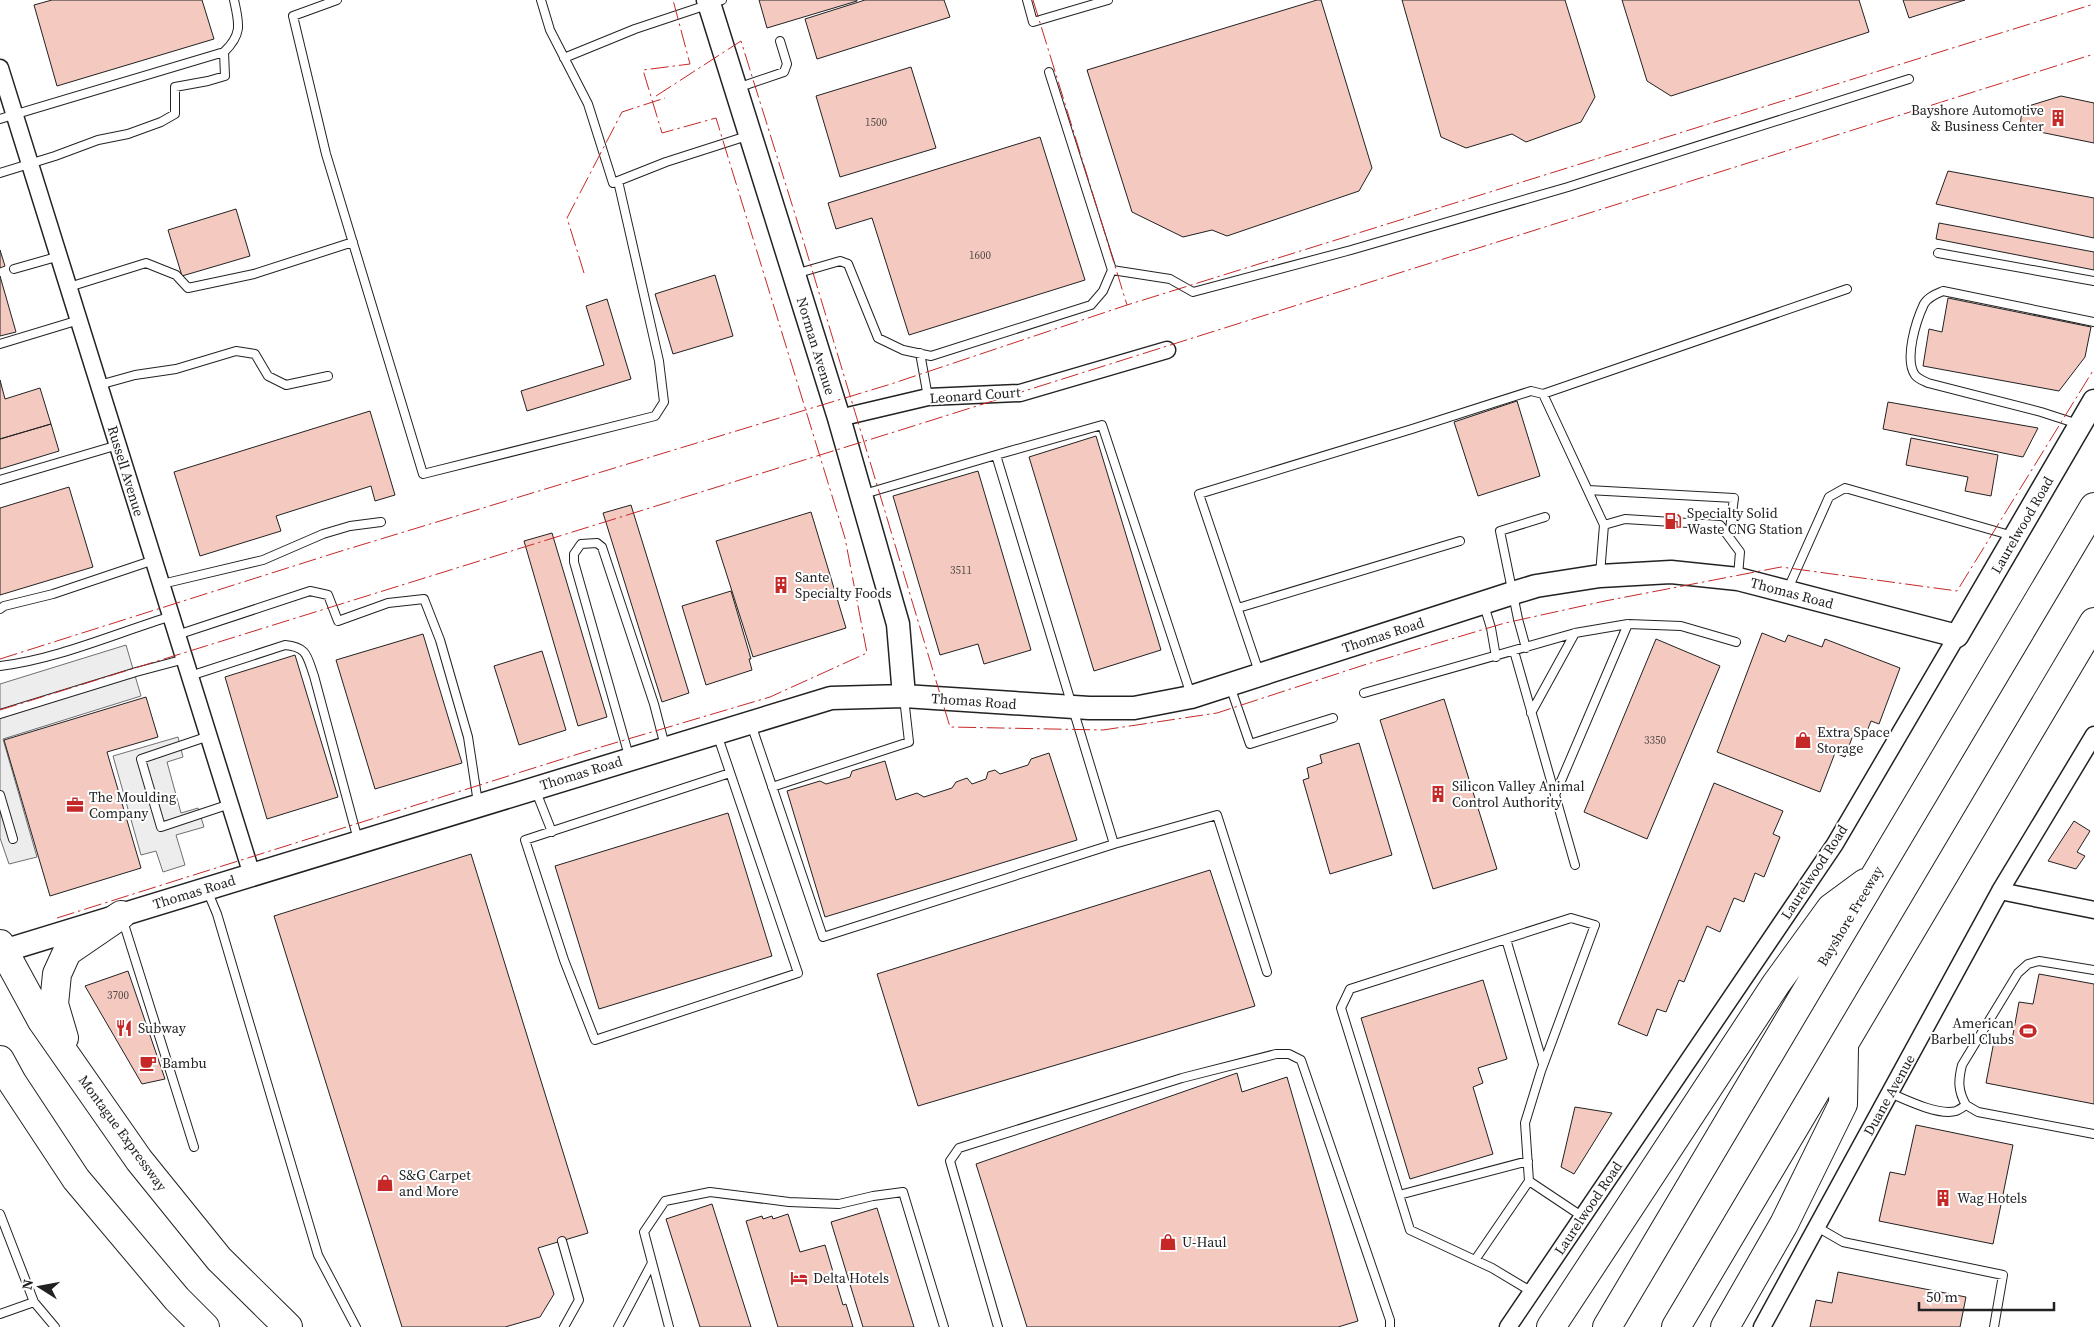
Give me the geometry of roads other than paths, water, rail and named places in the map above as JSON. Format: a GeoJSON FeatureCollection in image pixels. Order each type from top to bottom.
{"type":"FeatureCollection","features":[{"type":"Feature","properties":{"kind":"highway","name":"Bayshore Freeway"},"geometry":{"type":"LineString","coordinates":[[1607,1327],[2094,507]]}},
{"type":"Feature","properties":{"kind":"highway"},"geometry":{"type":"LineString","coordinates":[[1676,1327],[2094,622]]}},
{"type":"Feature","properties":{"kind":"highway"},"geometry":{"type":"LineString","coordinates":[[1552,1327],[1776,984],[1830,908],[1872,878]]}},
{"type":"Feature","properties":{"kind":"highway"},"geometry":{"type":"LineString","coordinates":[[70,1059],[54,1004],[57,974],[67,952],[121,915]]}},
{"type":"Feature","properties":{"kind":"highway","name":"Montague Expressway"},"geometry":{"type":"LineString","coordinates":[[1,950],[42,1021],[142,1164],[219,1258],[288,1327]]}},
{"type":"Feature","properties":{"kind":"highway"},"geometry":{"type":"LineString","coordinates":[[1725,1327],[1784,1224],[1843,1104],[1844,1046]]}},
{"type":"Feature","properties":{"kind":"highway"},"geometry":{"type":"LineString","coordinates":[[4,1072],[76,1179],[177,1299],[205,1327]]}},
{"type":"Feature","properties":{"kind":"highway"},"geometry":{"type":"LineString","coordinates":[[1543,1327],[1566,1304]]}},
{"type":"Feature","properties":{"kind":"street","name":"Norman Avenue"},"geometry":{"type":"LineString","coordinates":[[713,1],[735,88],[839,418],[898,624],[904,696]]}},
{"type":"Feature","properties":{"kind":"street","name":"Russell Avenue"},"geometry":{"type":"LineString","coordinates":[[0,68],[7,117],[30,163],[252,875]]}},
{"type":"Feature","properties":{"kind":"street","name":"Leonard Court"},"geometry":{"type":"LineString","coordinates":[[839,418],[928,397],[1020,393],[1167,350]]}},
{"type":"Feature","properties":{"kind":"street","name":"Laurelwood Road"},"geometry":{"type":"LineString","coordinates":[[1508,1327],[1835,844],[2094,401]]}},
{"type":"Feature","properties":{"kind":"street","name":"Thomas Road"},"geometry":{"type":"LineString","coordinates":[[1,950],[831,698],[904,696],[1073,707],[1134,708],[1191,697],[1536,586],[1600,576],[1671,572],[1738,579],[1957,636]]}},
{"type":"Feature","properties":{"kind":"street","name":"Duane Avenue"},"geometry":{"type":"LineString","coordinates":[[1762,1327],[2000,891],[2094,735]]}},
{"type":"Feature","properties":{"kind":"street"},"geometry":{"type":"LineString","coordinates":[[2000,891],[2094,910]]}},
{"type":"Feature","properties":{"kind":"lane"},"geometry":{"type":"LineString","coordinates":[[7,117],[224,52],[234,44],[240,30],[234,0]]}},
{"type":"Feature","properties":{"kind":"lane"},"geometry":{"type":"LineString","coordinates":[[337,0],[293,16],[326,154],[423,474],[655,416],[664,402],[659,361],[618,181]]}},
{"type":"Feature","properties":{"kind":"lane"},"geometry":{"type":"LineString","coordinates":[[541,0],[550,30],[588,104],[613,182],[666,162],[749,135]]}},
{"type":"Feature","properties":{"kind":"lane"},"geometry":{"type":"LineString","coordinates":[[1027,0],[1034,22],[1108,0]]}},
{"type":"Feature","properties":{"kind":"lane"},"geometry":{"type":"LineString","coordinates":[[564,58],[635,29],[713,1]]}},
{"type":"Feature","properties":{"kind":"lane"},"geometry":{"type":"LineString","coordinates":[[735,88],[784,72],[787,64],[780,41]]}},
{"type":"Feature","properties":{"kind":"lane"},"geometry":{"type":"LineString","coordinates":[[0,173],[98,140],[128,134],[168,118],[175,114],[175,87],[225,76],[224,52]]}},
{"type":"Feature","properties":{"kind":"lane"},"geometry":{"type":"LineString","coordinates":[[793,274],[840,261],[848,264],[878,338],[903,350],[931,356],[1091,305],[1104,291],[1112,270],[1050,72]]}},
{"type":"Feature","properties":{"kind":"lane"},"geometry":{"type":"LineString","coordinates":[[1112,270],[1170,279],[1193,292],[1351,250],[1568,187],[1909,79]]}},
{"type":"Feature","properties":{"kind":"lane"},"geometry":{"type":"LineString","coordinates":[[69,287],[146,263],[176,275],[188,288],[254,274],[353,242]]}},
{"type":"Feature","properties":{"kind":"lane"},"geometry":{"type":"LineString","coordinates":[[1938,253],[2094,282]]}},
{"type":"Feature","properties":{"kind":"lane"},"geometry":{"type":"LineString","coordinates":[[14,270],[60,256]]}},
{"type":"Feature","properties":{"kind":"lane"},"geometry":{"type":"LineString","coordinates":[[1260,675],[1199,494],[1412,429],[1531,390],[1544,394],[1847,289]]}},
{"type":"Feature","properties":{"kind":"lane"},"geometry":{"type":"LineString","coordinates":[[2080,425],[2041,412],[1928,383],[1916,377],[1910,365],[1909,354],[1925,303],[1943,291],[2094,322]]}},
{"type":"Feature","properties":{"kind":"lane"},"geometry":{"type":"LineString","coordinates":[[0,344],[79,320]]}},
{"type":"Feature","properties":{"kind":"lane"},"geometry":{"type":"LineString","coordinates":[[99,385],[135,375],[176,369],[236,351],[255,354],[268,376],[286,385],[328,376]]}},
{"type":"Feature","properties":{"kind":"lane"},"geometry":{"type":"LineString","coordinates":[[920,354],[928,397]]}},
{"type":"Feature","properties":{"kind":"lane"},"geometry":{"type":"LineString","coordinates":[[1544,394],[1604,525],[1600,576]]}},
{"type":"Feature","properties":{"kind":"lane"},"geometry":{"type":"LineString","coordinates":[[860,495],[1102,425],[1191,697]]}},
{"type":"Feature","properties":{"kind":"lane"},"geometry":{"type":"LineString","coordinates":[[0,480],[118,445]]}},
{"type":"Feature","properties":{"kind":"lane"},"geometry":{"type":"LineString","coordinates":[[996,455],[1114,844]]}},
{"type":"Feature","properties":{"kind":"lane"},"geometry":{"type":"LineString","coordinates":[[1786,592],[1828,497],[1845,488],[2015,536]]}},
{"type":"Feature","properties":{"kind":"lane"},"geometry":{"type":"LineString","coordinates":[[1588,490],[1734,498],[1729,537]]}},
{"type":"Feature","properties":{"kind":"lane"},"geometry":{"type":"LineString","coordinates":[[1526,648],[1500,531],[1545,517]]}},
{"type":"Feature","properties":{"kind":"lane"},"geometry":{"type":"LineString","coordinates":[[1604,525],[1625,519],[1720,525],[1740,552],[1738,579]]}},
{"type":"Feature","properties":{"kind":"lane"},"geometry":{"type":"LineString","coordinates":[[162,584],[264,560],[322,534],[350,526],[381,522]]}},
{"type":"Feature","properties":{"kind":"lane"},"geometry":{"type":"LineString","coordinates":[[1238,608],[1460,541]]}},
{"type":"Feature","properties":{"kind":"lane"},"geometry":{"type":"LineString","coordinates":[[630,758],[574,562],[574,554],[581,544],[597,543],[602,547],[654,704],[665,748]]}},
{"type":"Feature","properties":{"kind":"lane"},"geometry":{"type":"LineString","coordinates":[[0,609],[4,606],[53,594],[154,560]]}},
{"type":"Feature","properties":{"kind":"lane"},"geometry":{"type":"LineString","coordinates":[[178,635],[310,591],[328,595],[338,621],[388,603],[424,599],[440,640],[468,737],[478,805]]}},
{"type":"Feature","properties":{"kind":"lane"},"geometry":{"type":"LineString","coordinates":[[1483,604],[1491,628],[1496,657]]}},
{"type":"Feature","properties":{"kind":"lane"},"geometry":{"type":"LineString","coordinates":[[0,666],[20,664],[172,616]]}},
{"type":"Feature","properties":{"kind":"lane"},"geometry":{"type":"LineString","coordinates":[[1364,693],[1575,633],[1628,624],[1681,626],[1736,642]]}},
{"type":"Feature","properties":{"kind":"lane"},"geometry":{"type":"LineString","coordinates":[[1555,795],[1628,624]]}},
{"type":"Feature","properties":{"kind":"lane"},"geometry":{"type":"LineString","coordinates":[[1531,713],[1575,633]]}},
{"type":"Feature","properties":{"kind":"lane"},"geometry":{"type":"LineString","coordinates":[[190,676],[285,645],[296,646],[305,651],[314,676],[359,842]]}},
{"type":"Feature","properties":{"kind":"lane"},"geometry":{"type":"LineString","coordinates":[[1514,651],[1575,865]]}},
{"type":"Feature","properties":{"kind":"lane"},"geometry":{"type":"LineString","coordinates":[[0,714],[185,658]]}},
{"type":"Feature","properties":{"kind":"lane"},"geometry":{"type":"LineString","coordinates":[[1229,685],[1250,744],[1333,718]]}},
{"type":"Feature","properties":{"kind":"lane"},"geometry":{"type":"LineString","coordinates":[[772,787],[909,742],[904,696]]}},
{"type":"Feature","properties":{"kind":"lane"},"geometry":{"type":"LineString","coordinates":[[750,722],[823,937],[1114,844],[1216,815],[1267,972]]}},
{"type":"Feature","properties":{"kind":"lane"},"geometry":{"type":"LineString","coordinates":[[716,732],[798,972],[595,1040],[564,960],[525,840],[730,773]]}},
{"type":"Feature","properties":{"kind":"lane"},"geometry":{"type":"LineString","coordinates":[[209,736],[141,759],[161,827],[230,804]]}},
{"type":"Feature","properties":{"kind":"lane"},"geometry":{"type":"LineString","coordinates":[[534,787],[552,832]]}},
{"type":"Feature","properties":{"kind":"lane"},"geometry":{"type":"LineString","coordinates":[[0,795],[13,839]]}},
{"type":"Feature","properties":{"kind":"lane"},"geometry":{"type":"LineString","coordinates":[[207,888],[220,924],[318,1255],[356,1327]]}},
{"type":"Feature","properties":{"kind":"lane"},"geometry":{"type":"LineString","coordinates":[[121,915],[194,1148]]}},
{"type":"Feature","properties":{"kind":"lane"},"geometry":{"type":"LineString","coordinates":[[1475,1260],[1529,1180],[1525,1123],[1594,925],[1571,918],[1350,989],[1341,1008],[1410,1230],[1492,1268],[1532,1292]]}},
{"type":"Feature","properties":{"kind":"lane"},"geometry":{"type":"LineString","coordinates":[[1506,939],[1544,1064]]}},
{"type":"Feature","properties":{"kind":"lane"},"geometry":{"type":"LineString","coordinates":[[2094,970],[2039,961],[2028,964],[2018,972],[1962,1065],[1958,1079],[1960,1094],[1966,1105],[1978,1112],[2094,1134]]}},
{"type":"Feature","properties":{"kind":"lane"},"geometry":{"type":"LineString","coordinates":[[998,1327],[950,1161],[959,1148],[1182,1078],[1276,1054],[1289,1054],[1301,1060],[1390,1320],[1390,1327]]}},
{"type":"Feature","properties":{"kind":"lane"},"geometry":{"type":"LineString","coordinates":[[1890,1093],[1915,1104],[1942,1111],[1956,1111],[1966,1105]]}},
{"type":"Feature","properties":{"kind":"lane"},"geometry":{"type":"LineString","coordinates":[[1399,1195],[1528,1161]]}},
{"type":"Feature","properties":{"kind":"lane"},"geometry":{"type":"LineString","coordinates":[[1529,1180],[1583,1216]]}},
{"type":"Feature","properties":{"kind":"lane"},"geometry":{"type":"LineString","coordinates":[[669,1327],[644,1232],[665,1201],[710,1192],[789,1202],[839,1204],[872,1196],[903,1192],[944,1327]]}},
{"type":"Feature","properties":{"kind":"lane"},"geometry":{"type":"LineString","coordinates":[[0,1214],[34,1302],[55,1327]]}},
{"type":"Feature","properties":{"kind":"lane"},"geometry":{"type":"LineString","coordinates":[[1817,1227],[1843,1242],[2003,1275],[1994,1327]]}},
{"type":"Feature","properties":{"kind":"lane"},"geometry":{"type":"LineString","coordinates":[[562,1241],[579,1300],[564,1327]]}},
{"type":"Feature","properties":{"kind":"lane"},"geometry":{"type":"LineString","coordinates":[[618,1327],[652,1263]]}},
{"type":"Feature","properties":{"kind":"lane"},"geometry":{"type":"LineString","coordinates":[[0,1314],[34,1302]]}},
{"type":"Feature","properties":{"kind":"place","name":"Bayshore Automotive & Business Center"},"geometry":{"type":"Point","coordinates":[2058,118]}},
{"type":"Feature","properties":{"kind":"place","name":"Specialty Solid Waste CNG Station"},"geometry":{"type":"Point","coordinates":[1673,521]}},
{"type":"Feature","properties":{"kind":"place","name":"Sante Specialty Foods"},"geometry":{"type":"Point","coordinates":[781,585]}},
{"type":"Feature","properties":{"kind":"place","name":"Extra Space Storage"},"geometry":{"type":"Point","coordinates":[1803,740]}},
{"type":"Feature","properties":{"kind":"place","name":"Silicon Valley Animal Control Authority"},"geometry":{"type":"Point","coordinates":[1438,794]}},
{"type":"Feature","properties":{"kind":"place","name":"The Moulding Company"},"geometry":{"type":"Point","coordinates":[75,805]}},
{"type":"Feature","properties":{"kind":"place","name":"Subway"},"geometry":{"type":"Point","coordinates":[124,1028]}},
{"type":"Feature","properties":{"kind":"place","name":"American Barbell Clubs"},"geometry":{"type":"Point","coordinates":[2028,1031]}},
{"type":"Feature","properties":{"kind":"place","name":"Bambu"},"geometry":{"type":"Point","coordinates":[148,1063]}},
{"type":"Feature","properties":{"kind":"place","name":"S&G Carpet and More"},"geometry":{"type":"Point","coordinates":[385,1183]}},
{"type":"Feature","properties":{"kind":"place","name":"Wag Hotels"},"geometry":{"type":"Point","coordinates":[1943,1198]}},
{"type":"Feature","properties":{"kind":"place","name":"U-Haul"},"geometry":{"type":"Point","coordinates":[1168,1242]}},
{"type":"Feature","properties":{"kind":"place","name":"Delta Hotels"},"geometry":{"type":"Point","coordinates":[799,1278]}}]}
